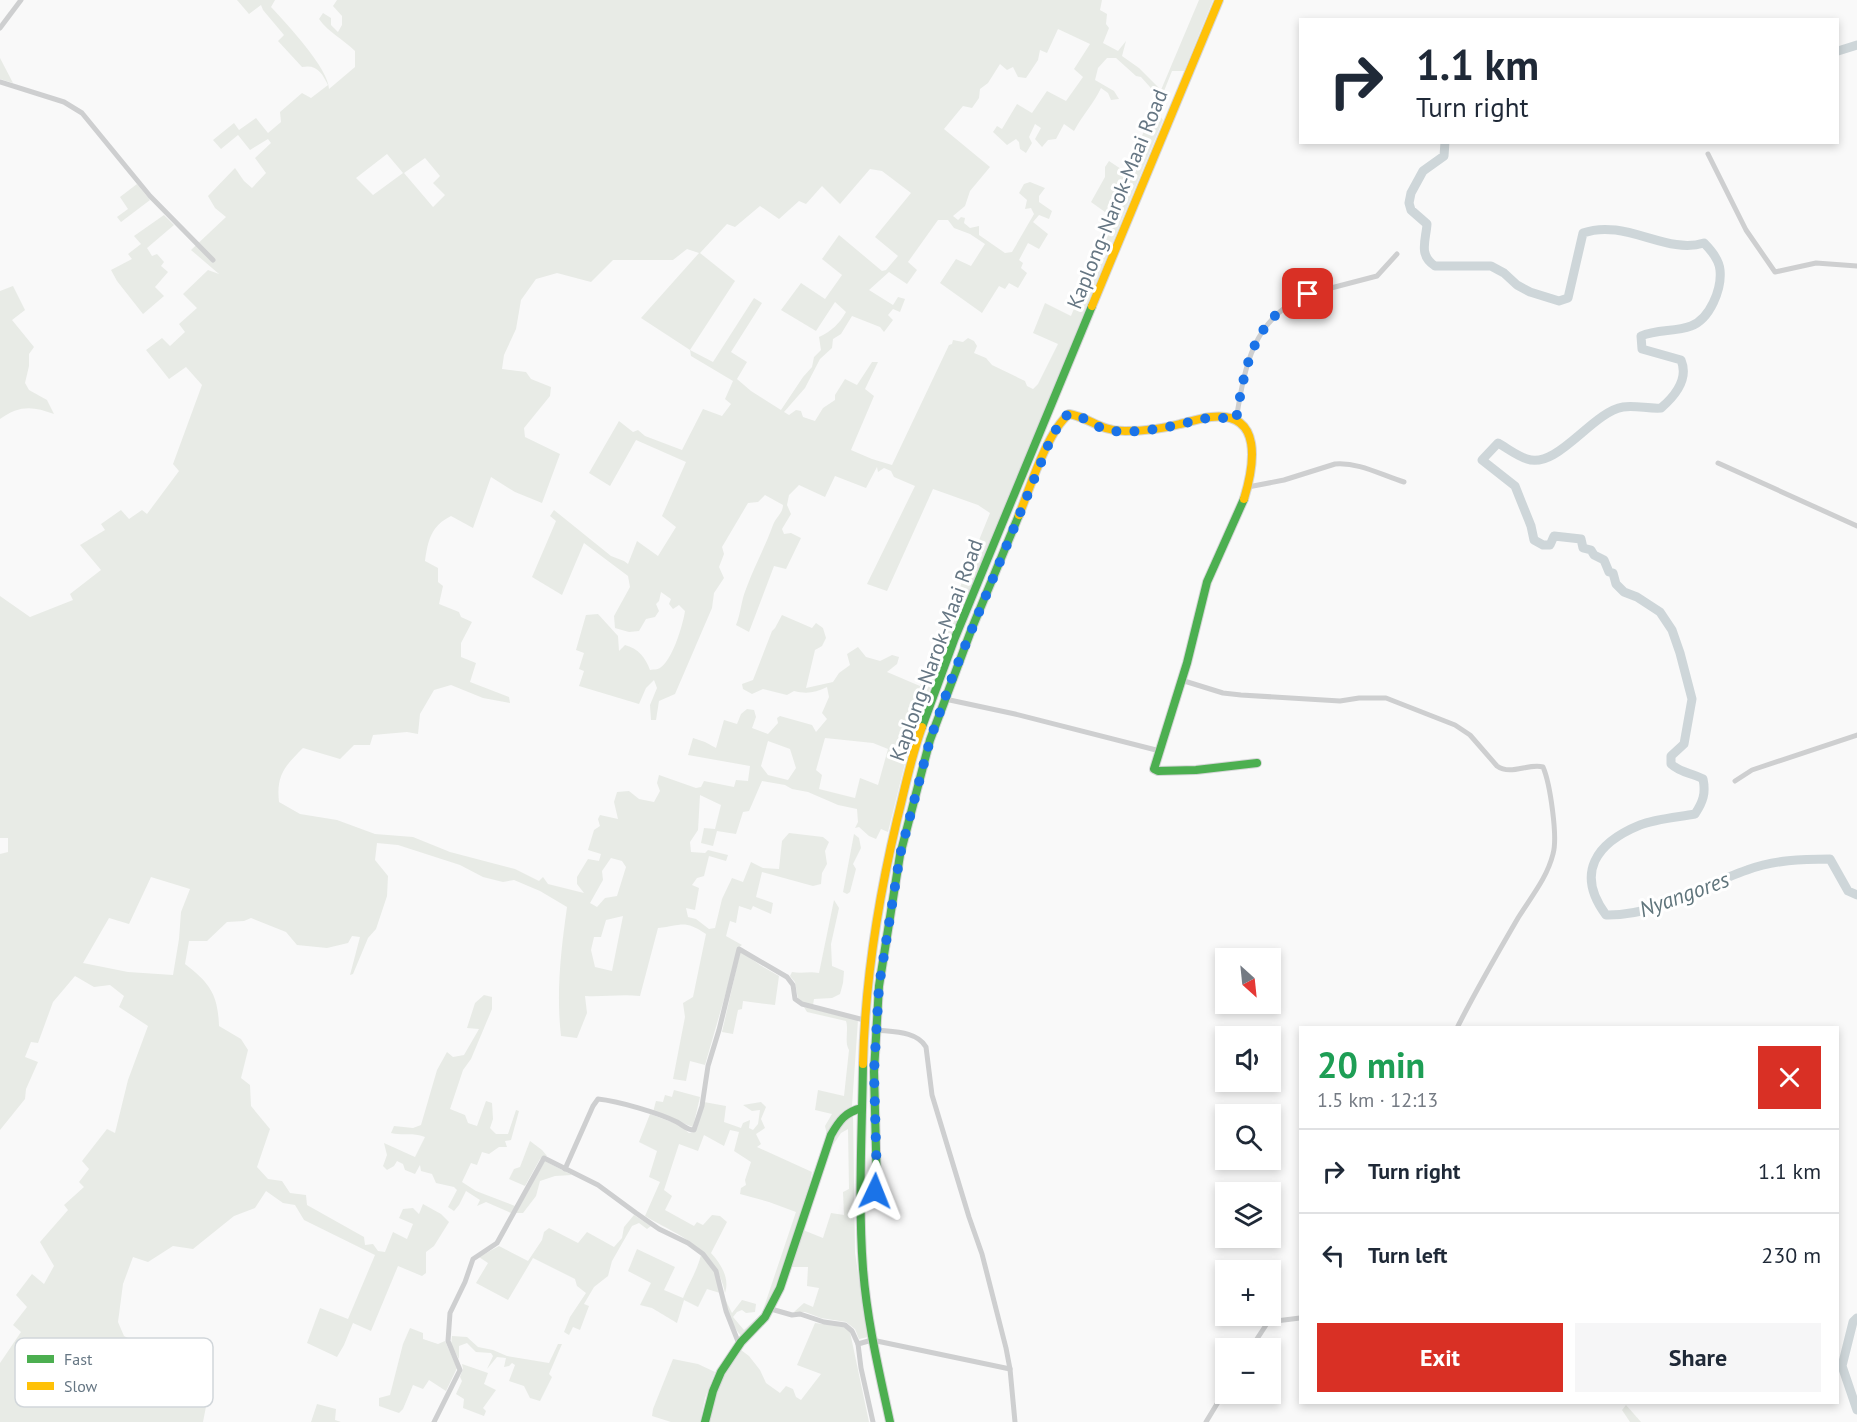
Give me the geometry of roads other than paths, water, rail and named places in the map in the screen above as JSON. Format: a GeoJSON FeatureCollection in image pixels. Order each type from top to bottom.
{"type":"FeatureCollection","features":[{"type":"Feature","properties":{"kind":"main road","name":"Kaplong-Narok-Maai Road"},"geometry":{"type":"LineString","coordinates":[[890,1422],[872,1340],[863,1269],[862,1108],[864,1020],[876,920],[899,814],[915,749],[954,640],[1219,0]]}},
{"type":"Feature","properties":{"kind":"main road"},"geometry":{"type":"LineString","coordinates":[[861,1192],[875,1192],[877,1187],[874,1072],[880,974],[900,855],[930,740],[972,628],[1044,454],[1052,436],[1064,417],[1069,414],[1077,415],[1095,426],[1112,431],[1173,426],[1211,416],[1236,420],[1243,426],[1252,441],[1248,487],[1210,574],[1154,769],[1158,771],[1196,771],[1257,764]]}},
{"type":"Feature","properties":{"kind":"main road"},"geometry":{"type":"LineString","coordinates":[[705,1422],[714,1384],[739,1344],[763,1321],[771,1309],[831,1135],[843,1116],[850,1111],[862,1108]]}},
{"type":"Feature","properties":{"kind":"street"},"geometry":{"type":"LineString","coordinates":[[0,28],[21,0]]}},
{"type":"Feature","properties":{"kind":"street"},"geometry":{"type":"LineString","coordinates":[[0,82],[64,102],[82,113],[150,196],[213,260]]}},
{"type":"Feature","properties":{"kind":"street"},"geometry":{"type":"LineString","coordinates":[[1708,154],[1746,230],[1775,272],[1816,263],[1857,266]]}},
{"type":"Feature","properties":{"kind":"street"},"geometry":{"type":"LineString","coordinates":[[1236,420],[1248,358],[1257,340],[1276,316],[1297,298],[1377,276],[1397,254]]}},
{"type":"Feature","properties":{"kind":"street"},"geometry":{"type":"LineString","coordinates":[[1248,487],[1284,480],[1344,463],[1404,482]]}},
{"type":"Feature","properties":{"kind":"street"},"geometry":{"type":"LineString","coordinates":[[1718,463],[1857,526]]}},
{"type":"Feature","properties":{"kind":"street"},"geometry":{"type":"LineString","coordinates":[[1181,680],[1223,693],[1241,695],[1340,701],[1386,698],[1455,725],[1470,735],[1502,770],[1543,767],[1555,830],[1554,851],[1550,866],[1509,933],[1458,1026]]}},
{"type":"Feature","properties":{"kind":"street"},"geometry":{"type":"LineString","coordinates":[[945,699],[1160,751]]}},
{"type":"Feature","properties":{"kind":"street"},"geometry":{"type":"LineString","coordinates":[[1735,781],[1752,770],[1857,735]]}},
{"type":"Feature","properties":{"kind":"street"},"geometry":{"type":"LineString","coordinates":[[899,814],[910,818]]}},
{"type":"Feature","properties":{"kind":"street"},"geometry":{"type":"LineString","coordinates":[[876,920],[889,920]]}},
{"type":"Feature","properties":{"kind":"street"},"geometry":{"type":"LineString","coordinates":[[565,1169],[598,1099],[677,1122],[694,1130],[702,1106],[708,1066],[739,949],[787,976],[793,985],[795,999],[802,1004],[864,1020]]}},
{"type":"Feature","properties":{"kind":"street"},"geometry":{"type":"LineString","coordinates":[[876,1030],[914,1036],[924,1042],[926,1047],[932,1095],[982,1254],[1011,1369],[1015,1422]]}},
{"type":"Feature","properties":{"kind":"street"},"geometry":{"type":"LineString","coordinates":[[434,1422],[460,1370],[449,1346],[448,1321],[465,1282],[470,1264],[477,1255],[497,1243],[544,1158],[598,1185],[659,1228],[688,1243],[710,1262],[716,1271],[726,1311],[739,1344]]}},
{"type":"Feature","properties":{"kind":"street"},"geometry":{"type":"LineString","coordinates":[[771,1309],[845,1325],[852,1331],[858,1344],[864,1385],[873,1422]]}},
{"type":"Feature","properties":{"kind":"street"},"geometry":{"type":"LineString","coordinates":[[1258,1338],[1268,1322],[1299,1318]]}},
{"type":"Feature","properties":{"kind":"street"},"geometry":{"type":"LineString","coordinates":[[858,1344],[872,1340],[1011,1369]]}},
{"type":"Feature","properties":{"kind":"street"},"geometry":{"type":"LineString","coordinates":[[1206,1422],[1217,1404]]}},
{"type":"Feature","properties":{"kind":"waterway","name":"Nyangores"},"geometry":{"type":"LineString","coordinates":[[1839,51],[1857,45]]}},
{"type":"Feature","properties":{"kind":"waterway","name":"Nyangores"},"geometry":{"type":"LineString","coordinates":[[1445,144],[1444,156],[1423,171],[1411,193],[1409,203],[1411,210],[1427,224],[1425,252],[1426,257],[1435,266],[1491,266],[1530,292],[1559,301],[1568,298],[1583,233],[1599,230],[1614,230],[1675,244],[1704,243],[1714,255],[1719,266],[1720,278],[1717,294],[1704,317],[1685,328],[1641,336],[1642,349],[1681,360],[1683,367],[1679,387],[1661,408],[1623,407],[1611,411],[1562,449],[1538,460],[1523,458],[1498,443],[1482,460],[1515,486],[1531,526],[1534,540],[1543,545],[1550,545],[1554,536],[1581,539],[1583,548],[1591,550],[1594,555],[1604,560],[1609,572],[1613,573],[1616,584],[1624,592],[1637,597],[1660,612],[1672,630],[1680,653],[1692,699],[1684,744],[1671,756],[1671,764],[1679,770],[1703,779],[1702,801],[1695,814],[1640,825],[1625,832],[1602,850],[1595,861],[1592,873],[1592,886],[1597,900],[1606,915],[1643,911],[1767,864],[1820,859],[1830,859],[1848,891],[1857,895]]}},
{"type":"Feature","properties":{"kind":"waterway","name":"Nyangores"},"geometry":{"type":"LineString","coordinates":[[1857,1318],[1853,1322],[1842,1366],[1857,1410]]}}]}
